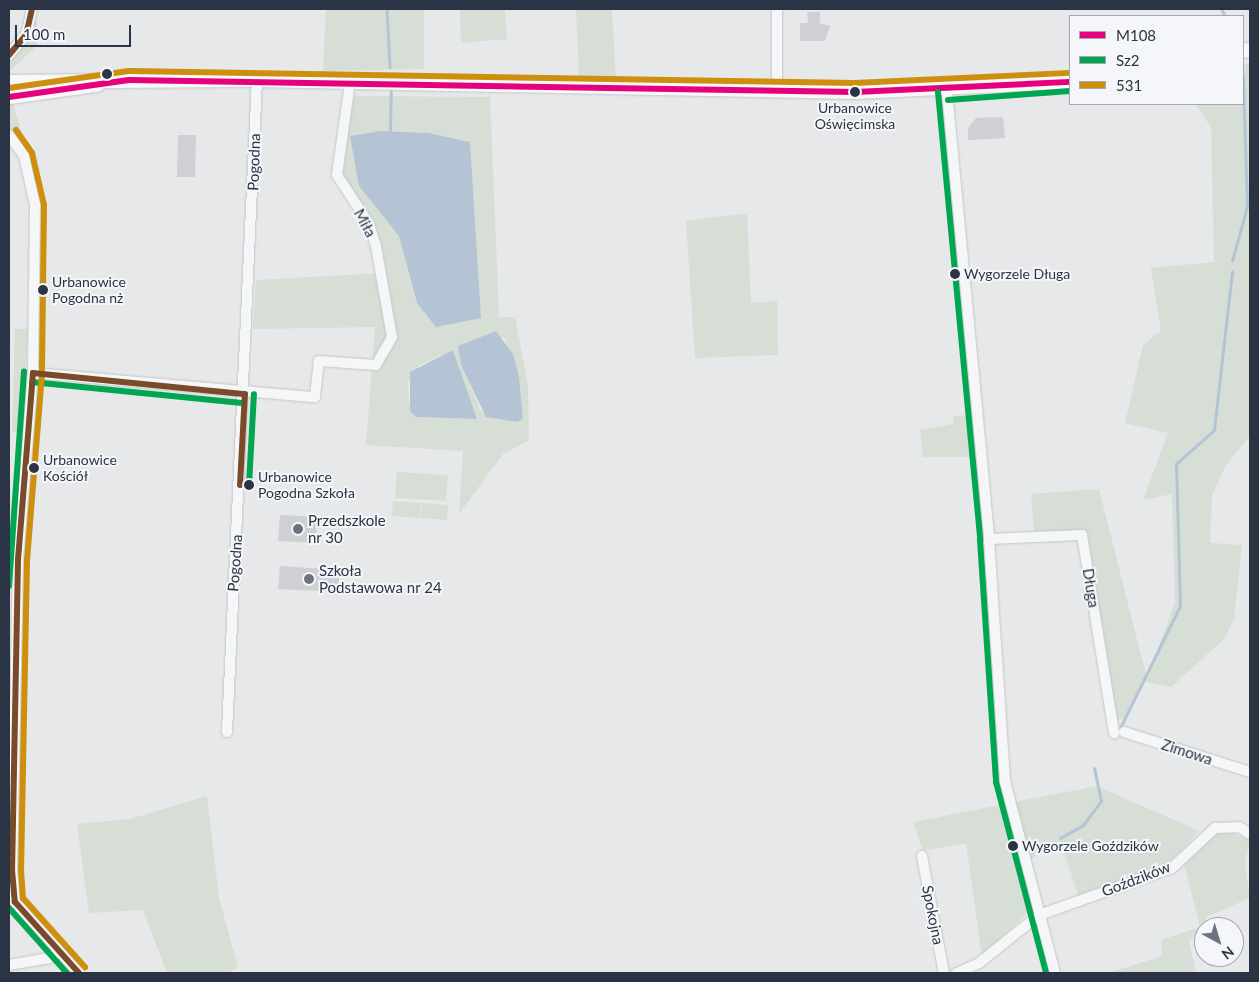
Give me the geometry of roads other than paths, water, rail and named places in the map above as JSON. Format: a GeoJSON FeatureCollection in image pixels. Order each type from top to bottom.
{"type":"FeatureCollection","features":[{"type":"Feature","properties":{"kind":"highway"},"geometry":{"type":"LineString","coordinates":[[9,97],[129,80]]}},
{"type":"Feature","properties":{"kind":"highway"},"geometry":{"type":"LineString","coordinates":[[9,82],[257,80],[777,90],[947,91],[1069,82]]}},
{"type":"Feature","properties":{"kind":"street"},"geometry":{"type":"LineString","coordinates":[[9,55],[26,35],[32,9]]}},
{"type":"Feature","properties":{"kind":"street"},"geometry":{"type":"LineString","coordinates":[[777,9],[777,90]]}},
{"type":"Feature","properties":{"kind":"street","name":"Pogodna"},"geometry":{"type":"LineString","coordinates":[[227,732],[245,394],[257,80]]}},
{"type":"Feature","properties":{"kind":"street","name":"Miła"},"geometry":{"type":"LineString","coordinates":[[245,394],[315,397],[319,361],[376,365],[392,338],[376,246],[369,224],[337,175],[350,82]]}},
{"type":"Feature","properties":{"kind":"street"},"geometry":{"type":"LineString","coordinates":[[947,91],[989,538],[1005,781],[1055,973]]}},
{"type":"Feature","properties":{"kind":"street"},"geometry":{"type":"LineString","coordinates":[[9,135],[24,156],[35,206],[33,373],[18,560],[10,870],[15,902],[79,973]]}},
{"type":"Feature","properties":{"kind":"street"},"geometry":{"type":"LineString","coordinates":[[33,373],[245,394]]}},
{"type":"Feature","properties":{"kind":"street","name":"Długa"},"geometry":{"type":"LineString","coordinates":[[989,538],[1082,535],[1119,733]]}},
{"type":"Feature","properties":{"kind":"street","name":"Zimowa"},"geometry":{"type":"LineString","coordinates":[[1119,733],[1250,772]]}},
{"type":"Feature","properties":{"kind":"street","name":"Goździków"},"geometry":{"type":"LineString","coordinates":[[1039,915],[1172,868],[1215,828],[1239,827],[1250,834]]}},
{"type":"Feature","properties":{"kind":"street","name":"Spokojna"},"geometry":{"type":"LineString","coordinates":[[922,856],[944,973]]}},
{"type":"Feature","properties":{"kind":"street"},"geometry":{"type":"LineString","coordinates":[[957,973],[979,963],[1039,915]]}},
{"type":"Feature","properties":{"kind":"street"},"geometry":{"type":"LineString","coordinates":[[9,965],[49,958],[59,952]]}},
{"type":"Feature","properties":{"kind":"water"},"geometry":{"type":"Polygon","coordinates":[[[381,131],[429,133],[470,142],[481,318],[436,327],[417,303],[399,236],[359,186],[350,136],[381,131]]]}},
{"type":"Feature","properties":{"kind":"water"},"geometry":{"type":"Polygon","coordinates":[[[496,331],[513,354],[519,377],[523,418],[518,422],[486,417],[461,365],[458,346],[496,331]]]}},
{"type":"Feature","properties":{"kind":"water"},"geometry":{"type":"Polygon","coordinates":[[[453,350],[477,419],[416,417],[410,411],[410,372],[453,350]]]}},
{"type":"Feature","properties":{"kind":"waterway"},"geometry":{"type":"LineString","coordinates":[[387,9],[390,67]]}},
{"type":"Feature","properties":{"kind":"waterway"},"geometry":{"type":"LineString","coordinates":[[1222,9],[1225,15]]}},
{"type":"Feature","properties":{"kind":"waterway"},"geometry":{"type":"LineString","coordinates":[[390,131],[391,92]]}},
{"type":"Feature","properties":{"kind":"waterway"},"geometry":{"type":"LineString","coordinates":[[1232,261],[1247,207],[1244,105]]}},
{"type":"Feature","properties":{"kind":"waterway"},"geometry":{"type":"LineString","coordinates":[[1119,730],[1180,606],[1176,464],[1214,430],[1232,272]]}},
{"type":"Feature","properties":{"kind":"waterway"},"geometry":{"type":"LineString","coordinates":[[1060,838],[1083,825],[1101,801],[1094,769]]}},
{"type":"Feature","properties":{"kind":"place","name":"Urbanowice Oświęcimska"},"geometry":{"type":"Point","coordinates":[855,92]}},
{"type":"Feature","properties":{"kind":"place","name":"Wygorzele Długa"},"geometry":{"type":"Point","coordinates":[955,274]}},
{"type":"Feature","properties":{"kind":"place","name":"Urbanowice Pogodna nż"},"geometry":{"type":"Point","coordinates":[43,290]}},
{"type":"Feature","properties":{"kind":"place","name":"Urbanowice Kościół"},"geometry":{"type":"Point","coordinates":[34,468]}},
{"type":"Feature","properties":{"kind":"place","name":"Urbanowice Pogodna Szkoła"},"geometry":{"type":"Point","coordinates":[249,485]}},
{"type":"Feature","properties":{"kind":"place","name":"Przedszkole nr 30"},"geometry":{"type":"Point","coordinates":[298,529]}},
{"type":"Feature","properties":{"kind":"place","name":"Szkoła Podstawowa nr 24"},"geometry":{"type":"Point","coordinates":[309,579]}},
{"type":"Feature","properties":{"kind":"place","name":"Wygorzele Goździków"},"geometry":{"type":"Point","coordinates":[1013,846]}}]}
